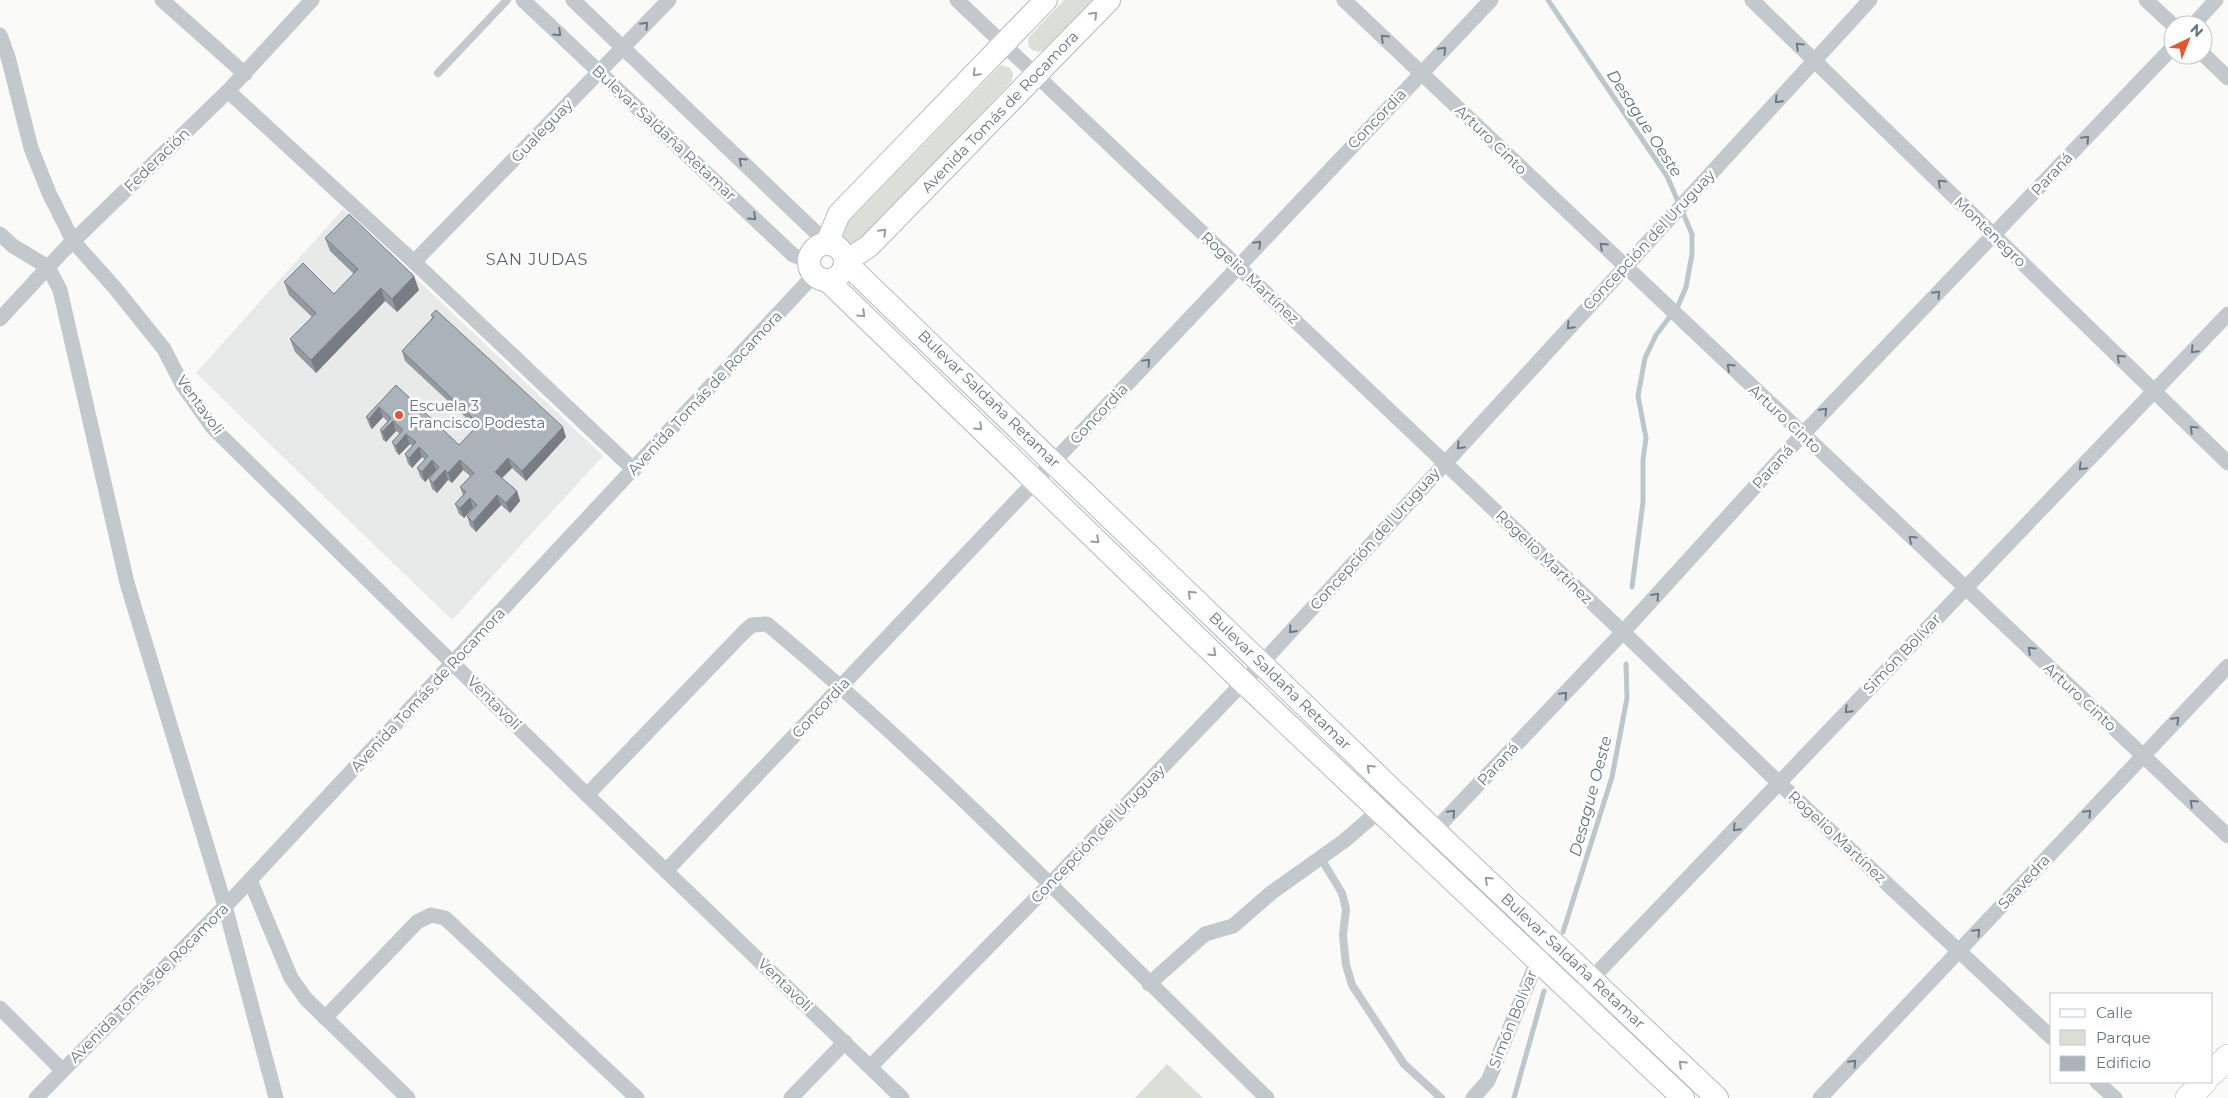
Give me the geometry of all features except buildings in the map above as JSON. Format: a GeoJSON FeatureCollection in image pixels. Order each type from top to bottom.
{"type":"FeatureCollection","features":[{"type":"Feature","properties":{"kind":"main road"},"geometry":{"type":"LineString","coordinates":[[2213,1073],[2228,1057]]}},
{"type":"Feature","properties":{"kind":"main road"},"geometry":{"type":"LineString","coordinates":[[2188,1098],[2203,1083]]}},
{"type":"Feature","properties":{"kind":"street"},"geometry":{"type":"LineString","coordinates":[[162,0],[245,74]]}},
{"type":"Feature","properties":{"kind":"street","name":"Federación"},"geometry":{"type":"LineString","coordinates":[[0,319],[73,241],[245,74],[312,0]]}},
{"type":"Feature","properties":{"kind":"street","name":"Bulevar Saldaña Retamar"},"geometry":{"type":"LineString","coordinates":[[523,0],[793,255],[817,272],[1242,682],[1576,995],[1682,1098]]}},
{"type":"Feature","properties":{"kind":"street","name":"Bulevar Saldaña Retamar"},"geometry":{"type":"LineString","coordinates":[[574,0],[827,243],[840,248],[845,262],[1055,462],[1435,831],[1592,977],[1717,1098]]}},
{"type":"Feature","properties":{"kind":"street","name":"Rogelio Martínez"},"geometry":{"type":"LineString","coordinates":[[957,0],[1445,462],[1779,783],[2050,1036]]}},
{"type":"Feature","properties":{"kind":"street"},"geometry":{"type":"LineString","coordinates":[[845,262],[840,274],[817,272],[814,249],[827,243],[839,214],[1046,0]]}},
{"type":"Feature","properties":{"kind":"street","name":"Avenida Tomás de Rocamora"},"geometry":{"type":"LineString","coordinates":[[845,262],[869,246],[1037,76],[1108,0]]}},
{"type":"Feature","properties":{"kind":"street","name":"Arturo Cinto"},"geometry":{"type":"LineString","coordinates":[[1344,0],[1663,304],[2228,836]]}},
{"type":"Feature","properties":{"kind":"street","name":"Concordia"},"geometry":{"type":"LineString","coordinates":[[666,871],[1491,0]]}},
{"type":"Feature","properties":{"kind":"street","name":"Montenegro"},"geometry":{"type":"LineString","coordinates":[[1752,0],[2228,463]]}},
{"type":"Feature","properties":{"kind":"street","name":"Concepción del Uruguay"},"geometry":{"type":"LineString","coordinates":[[870,1067],[1051,883],[1262,663],[1870,0]]}},
{"type":"Feature","properties":{"kind":"street"},"geometry":{"type":"LineString","coordinates":[[2146,0],[2163,16]]}},
{"type":"Feature","properties":{"kind":"street"},"geometry":{"type":"LineString","coordinates":[[2202,15],[2216,0]]}},
{"type":"Feature","properties":{"kind":"street","name":"Gualeguay"},"geometry":{"type":"LineString","coordinates":[[414,262],[668,1]]}},
{"type":"Feature","properties":{"kind":"street","name":"Ventavoli"},"geometry":{"type":"LineString","coordinates":[[0,35],[8,58],[31,148],[49,192],[73,241],[115,288],[164,348],[183,386],[213,428],[587,795],[846,1042],[902,1098]]}},
{"type":"Feature","properties":{"kind":"street","name":"Paraná"},"geometry":{"type":"LineString","coordinates":[[1418,848],[1623,632],[1802,434],[2163,58]]}},
{"type":"Feature","properties":{"kind":"street"},"geometry":{"type":"LineString","coordinates":[[2213,64],[2228,78]]}},
{"type":"Feature","properties":{"kind":"street"},"geometry":{"type":"LineString","coordinates":[[228,91],[414,262],[634,470]]}},
{"type":"Feature","properties":{"kind":"street"},"geometry":{"type":"LineString","coordinates":[[0,234],[13,246],[48,267],[60,290],[127,583],[225,906],[276,1098]]}},
{"type":"Feature","properties":{"kind":"street","name":"Avenida Tomás de Rocamora"},"geometry":{"type":"LineString","coordinates":[[36,1098],[250,880],[817,272]]}},
{"type":"Feature","properties":{"kind":"street","name":"Simón Bolívar"},"geometry":{"type":"LineString","coordinates":[[1576,995],[2228,314]]}},
{"type":"Feature","properties":{"kind":"street"},"geometry":{"type":"LineString","coordinates":[[587,795],[752,625],[768,624],[842,686],[1051,883],[1149,984],[1267,1098]]}},
{"type":"Feature","properties":{"kind":"street","name":"Saavedra"},"geometry":{"type":"LineString","coordinates":[[1820,1098],[2228,666]]}},
{"type":"Feature","properties":{"kind":"street"},"geometry":{"type":"LineString","coordinates":[[1149,984],[1205,934],[1233,926],[1271,893],[1344,841],[1379,811]]}},
{"type":"Feature","properties":{"kind":"street"},"geometry":{"type":"LineString","coordinates":[[250,880],[290,978],[306,999],[408,1098]]}},
{"type":"Feature","properties":{"kind":"street"},"geometry":{"type":"LineString","coordinates":[[326,1018],[418,922],[431,916],[445,918],[637,1098]]}},
{"type":"Feature","properties":{"kind":"street","name":"Simón Bolívar"},"geometry":{"type":"LineString","coordinates":[[1473,1098],[1488,1081],[1537,960],[1550,938]]}},
{"type":"Feature","properties":{"kind":"street"},"geometry":{"type":"LineString","coordinates":[[0,1008],[62,1070]]}},
{"type":"Feature","properties":{"kind":"street"},"geometry":{"type":"LineString","coordinates":[[791,1098],[846,1042]]}},
{"type":"Feature","properties":{"kind":"street"},"geometry":{"type":"LineString","coordinates":[[2098,1083],[2114,1098]]}},
{"type":"Feature","properties":{"kind":"lane"},"geometry":{"type":"LineString","coordinates":[[438,73],[507,0]]}},
{"type":"Feature","properties":{"kind":"lane"},"geometry":{"type":"LineString","coordinates":[[1320,857],[1342,893],[1346,909],[1343,935],[1346,965],[1352,985],[1404,1064],[1441,1098]]}},
{"type":"Feature","properties":{"kind":"shaded area","name":"Escuela 3 Francisco Podesta"},"geometry":{"type":"Polygon","coordinates":[[[343,209],[603,456],[452,620],[196,373],[343,209]]]}},
{"type":"Feature","properties":{"kind":"green space"},"geometry":{"type":"Polygon","coordinates":[[[1064,0],[1094,0],[1044,51],[1034,51],[1029,45],[1029,37],[1064,0]]]}},
{"type":"Feature","properties":{"kind":"green space"},"geometry":{"type":"Polygon","coordinates":[[[1001,65],[1010,68],[1013,73],[1012,81],[860,241],[849,243],[845,241],[842,232],[844,226],[1001,65]]]}},
{"type":"Feature","properties":{"kind":"green space"},"geometry":{"type":"Polygon","coordinates":[[[1167,1064],[1203,1098],[1135,1098],[1167,1064]]]}},
{"type":"Feature","properties":{"kind":"waterway","name":"Desague Oeste"},"geometry":{"type":"LineString","coordinates":[[1548,0],[1667,176],[1692,234],[1692,254],[1686,287],[1678,306],[1656,335],[1645,358],[1638,396],[1646,438],[1643,460],[1643,502],[1632,587]]}},
{"type":"Feature","properties":{"kind":"waterway","name":"Desague Oeste"},"geometry":{"type":"LineString","coordinates":[[1563,932],[1612,777],[1627,698],[1626,664]]}},
{"type":"Feature","properties":{"kind":"waterway","name":"Desague Oeste"},"geometry":{"type":"LineString","coordinates":[[1514,1098],[1544,991]]}},
{"type":"Feature","properties":{"kind":"place","name":"Escuela 3 Francisco Podesta"},"geometry":{"type":"Point","coordinates":[399,415]}},
{"type":"Feature","properties":{"kind":"district","name":"SAN JUDAS"},"geometry":{"type":"Point","coordinates":[537,259]}}]}
